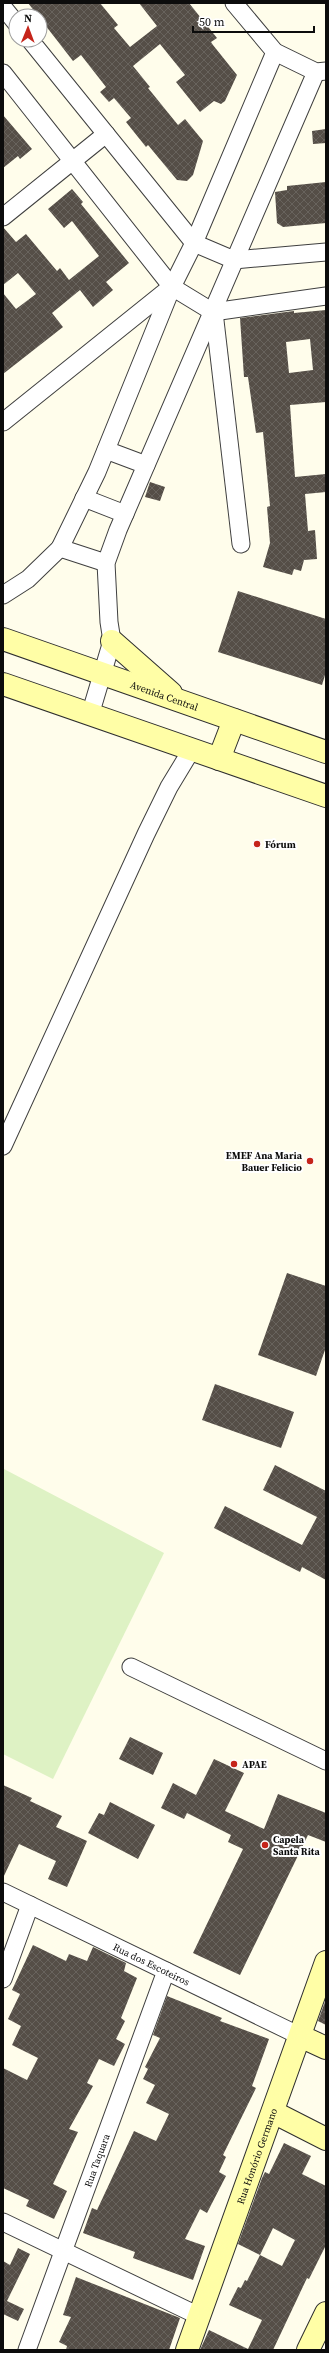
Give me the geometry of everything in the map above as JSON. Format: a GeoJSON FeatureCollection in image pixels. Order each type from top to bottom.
{"type":"FeatureCollection","features":[{"type":"Feature","properties":{"kind":"main road","name":"Avenida Central"},"geometry":{"type":"LineString","coordinates":[[3,639],[326,752]]}},
{"type":"Feature","properties":{"kind":"main road"},"geometry":{"type":"LineString","coordinates":[[112,641],[180,700]]}},
{"type":"Feature","properties":{"kind":"main road"},"geometry":{"type":"LineString","coordinates":[[3,684],[326,796]]}},
{"type":"Feature","properties":{"kind":"main road"},"geometry":{"type":"LineString","coordinates":[[219,758],[234,720]]}},
{"type":"Feature","properties":{"kind":"main road","name":"Rua Honório Germano"},"geometry":{"type":"LineString","coordinates":[[187,2350],[326,1962]]}},
{"type":"Feature","properties":{"kind":"main road"},"geometry":{"type":"LineString","coordinates":[[300,2036],[326,2048]]}},
{"type":"Feature","properties":{"kind":"main road"},"geometry":{"type":"LineString","coordinates":[[273,2112],[326,2139]]}},
{"type":"Feature","properties":{"kind":"main road"},"geometry":{"type":"LineString","coordinates":[[308,2350],[326,2313]]}},
{"type":"Feature","properties":{"kind":"street"},"geometry":{"type":"LineString","coordinates":[[90,715],[104,674],[112,641],[109,622],[106,563],[146,465],[214,312],[234,260],[321,72],[275,52],[234,3]]}},
{"type":"Feature","properties":{"kind":"street"},"geometry":{"type":"LineString","coordinates":[[36,48],[194,243],[234,260],[326,252]]}},
{"type":"Feature","properties":{"kind":"street"},"geometry":{"type":"LineString","coordinates":[[3,595],[28,579],[60,548],[106,450],[172,287],[194,243],[275,52]]}},
{"type":"Feature","properties":{"kind":"street"},"geometry":{"type":"LineString","coordinates":[[3,73],[172,287],[214,312],[326,296]]}},
{"type":"Feature","properties":{"kind":"street"},"geometry":{"type":"LineString","coordinates":[[3,217],[106,134]]}},
{"type":"Feature","properties":{"kind":"street"},"geometry":{"type":"LineString","coordinates":[[3,422],[172,287]]}},
{"type":"Feature","properties":{"kind":"street"},"geometry":{"type":"LineString","coordinates":[[214,312],[241,544]]}},
{"type":"Feature","properties":{"kind":"street"},"geometry":{"type":"LineString","coordinates":[[106,450],[146,465]]}},
{"type":"Feature","properties":{"kind":"street"},"geometry":{"type":"LineString","coordinates":[[84,498],[125,514]]}},
{"type":"Feature","properties":{"kind":"street"},"geometry":{"type":"LineString","coordinates":[[60,548],[106,563]]}},
{"type":"Feature","properties":{"kind":"street"},"geometry":{"type":"LineString","coordinates":[[3,1146],[146,834],[169,787],[192,749]]}},
{"type":"Feature","properties":{"kind":"street"},"geometry":{"type":"LineString","coordinates":[[131,1667],[326,1761]]}},
{"type":"Feature","properties":{"kind":"street","name":"Rua dos Escoteiros"},"geometry":{"type":"LineString","coordinates":[[3,1892],[300,2036]]}},
{"type":"Feature","properties":{"kind":"street"},"geometry":{"type":"LineString","coordinates":[[3,1979],[30,1905]]}},
{"type":"Feature","properties":{"kind":"street","name":"Rua Taquara"},"geometry":{"type":"LineString","coordinates":[[27,2350],[166,1971]]}},
{"type":"Feature","properties":{"kind":"street"},"geometry":{"type":"LineString","coordinates":[[3,2222],[62,2252],[199,2316]]}},
{"type":"Feature","properties":{"kind":"green space"},"geometry":{"type":"Polygon","coordinates":[[[4,1469],[164,1553],[53,1779],[3,1754],[4,1469]]]}},
{"type":"Feature","properties":{"kind":"building"},"geometry":{"type":"Polygon","coordinates":[[[28,3],[100,3],[118,25],[114,28],[130,47],[157,26],[139,3],[189,3],[217,38],[211,42],[237,75],[225,101],[221,104],[214,101],[200,112],[176,82],[185,75],[160,44],[133,66],[150,87],[148,88],[178,125],[185,119],[203,141],[193,175],[187,181],[177,180],[148,145],[146,147],[126,122],[131,118],[114,98],[109,102],[100,92],[106,87],[81,55],[73,61],[48,29],[48,8],[32,8],[28,3]]]}},
{"type":"Feature","properties":{"kind":"building"},"geometry":{"type":"Polygon","coordinates":[[[3,115],[32,149],[20,159],[18,156],[3,168],[3,115]]]}},
{"type":"Feature","properties":{"kind":"building"},"geometry":{"type":"Polygon","coordinates":[[[326,129],[326,143],[313,144],[312,131],[326,129]]]}},
{"type":"Feature","properties":{"kind":"building"},"geometry":{"type":"Polygon","coordinates":[[[326,182],[326,223],[283,227],[277,223],[275,192],[287,190],[287,186],[326,182]]]}},
{"type":"Feature","properties":{"kind":"building"},"geometry":{"type":"Polygon","coordinates":[[[72,189],[83,202],[81,204],[129,263],[106,282],[113,290],[93,307],[80,290],[52,313],[63,327],[3,374],[3,293],[16,309],[36,294],[18,273],[3,285],[3,227],[16,242],[26,234],[57,271],[60,268],[69,280],[99,256],[72,221],[64,228],[48,209],[72,189]]]}},
{"type":"Feature","properties":{"kind":"building"},"geometry":{"type":"Polygon","coordinates":[[[326,310],[326,402],[290,405],[295,477],[326,474],[326,492],[305,494],[308,531],[315,530],[317,559],[304,560],[301,571],[294,569],[292,575],[263,567],[270,543],[267,507],[270,506],[263,432],[256,433],[248,377],[244,377],[240,318],[294,311],[294,313],[326,310]],[[310,339],[286,342],[289,373],[313,370],[310,339]]]}},
{"type":"Feature","properties":{"kind":"building"},"geometry":{"type":"Polygon","coordinates":[[[150,482],[165,487],[160,501],[145,497],[150,482]]]}},
{"type":"Feature","properties":{"kind":"building"},"geometry":{"type":"Polygon","coordinates":[[[238,591],[326,619],[326,672],[322,685],[218,652],[238,591]]]}},
{"type":"Feature","properties":{"kind":"building"},"geometry":{"type":"Polygon","coordinates":[[[287,1273],[326,1286],[326,1347],[316,1376],[258,1355],[287,1273]]]}},
{"type":"Feature","properties":{"kind":"building"},"geometry":{"type":"Polygon","coordinates":[[[215,1384],[294,1412],[281,1448],[202,1420],[215,1384]]]}},
{"type":"Feature","properties":{"kind":"building"},"geometry":{"type":"Polygon","coordinates":[[[275,1465],[326,1491],[326,1580],[302,1567],[300,1572],[214,1528],[225,1506],[302,1545],[317,1517],[263,1490],[275,1465]]]}},
{"type":"Feature","properties":{"kind":"building"},"geometry":{"type":"Polygon","coordinates":[[[130,1737],[163,1753],[153,1775],[119,1759],[130,1737]]]}},
{"type":"Feature","properties":{"kind":"building"},"geometry":{"type":"Polygon","coordinates":[[[214,1759],[244,1773],[225,1811],[264,1829],[278,1794],[326,1813],[326,1842],[308,1835],[240,1975],[193,1953],[243,1849],[228,1842],[231,1835],[187,1813],[184,1819],[161,1808],[173,1783],[196,1795],[214,1759]]]}},
{"type":"Feature","properties":{"kind":"building"},"geometry":{"type":"Polygon","coordinates":[[[3,1785],[32,1798],[30,1801],[62,1816],[56,1827],[87,1841],[67,1887],[48,1879],[56,1861],[19,1844],[3,1878],[3,1785]]]}},
{"type":"Feature","properties":{"kind":"building"},"geometry":{"type":"Polygon","coordinates":[[[110,1802],[155,1825],[138,1859],[88,1833],[99,1813],[104,1815],[110,1802]]]}},
{"type":"Feature","properties":{"kind":"building"},"geometry":{"type":"Polygon","coordinates":[[[33,1945],[66,1961],[69,1954],[87,1961],[93,1947],[126,1963],[124,1971],[137,1978],[121,2018],[125,2021],[116,2039],[125,2044],[114,2066],[99,2059],[87,2083],[93,2086],[69,2129],[78,2132],[53,2184],[67,2191],[54,2219],[26,2206],[29,2200],[3,2188],[3,2068],[27,2080],[38,2058],[12,2045],[21,2026],[8,2019],[20,1994],[12,1990],[33,1945]]]}},
{"type":"Feature","properties":{"kind":"building"},"geometry":{"type":"Polygon","coordinates":[[[167,1996],[222,2018],[220,2021],[269,2039],[252,2086],[256,2088],[223,2155],[226,2157],[219,2172],[226,2176],[207,2213],[200,2209],[185,2239],[205,2246],[193,2280],[133,2258],[135,2252],[83,2233],[92,2208],[97,2210],[134,2131],[156,2141],[169,2114],[146,2103],[155,2085],[143,2079],[148,2069],[145,2067],[160,2038],[153,2035],[167,1996]]]}},
{"type":"Feature","properties":{"kind":"building"},"geometry":{"type":"Polygon","coordinates":[[[326,1999],[326,2025],[318,2021],[326,1999]]]}},
{"type":"Feature","properties":{"kind":"building"},"geometry":{"type":"Polygon","coordinates":[[[284,2143],[311,2156],[302,2174],[326,2186],[326,2245],[309,2279],[307,2278],[273,2350],[200,2350],[209,2330],[248,2349],[262,2320],[229,2305],[238,2287],[241,2288],[245,2280],[247,2281],[260,2255],[238,2244],[262,2178],[265,2172],[269,2174],[284,2143]],[[273,2228],[260,2255],[282,2266],[295,2240],[273,2228]]]}},
{"type":"Feature","properties":{"kind":"building"},"geometry":{"type":"Polygon","coordinates":[[[18,2248],[30,2254],[7,2301],[24,2309],[18,2321],[3,2314],[3,2261],[10,2265],[18,2248]]]}},
{"type":"Feature","properties":{"kind":"building"},"geometry":{"type":"Polygon","coordinates":[[[76,2277],[180,2318],[169,2350],[66,2350],[67,2346],[59,2342],[71,2317],[63,2315],[76,2277]]]}},
{"type":"Feature","properties":{"kind":"place","name":"Fórum"},"geometry":{"type":"Point","coordinates":[257,844]}},
{"type":"Feature","properties":{"kind":"place","name":"EMEF Ana Maria Bauer Felicio"},"geometry":{"type":"Point","coordinates":[310,1161]}},
{"type":"Feature","properties":{"kind":"place","name":"APAE"},"geometry":{"type":"Point","coordinates":[234,1764]}},
{"type":"Feature","properties":{"kind":"place","name":"Capela Santa Rita"},"geometry":{"type":"Point","coordinates":[265,1845]}}]}
